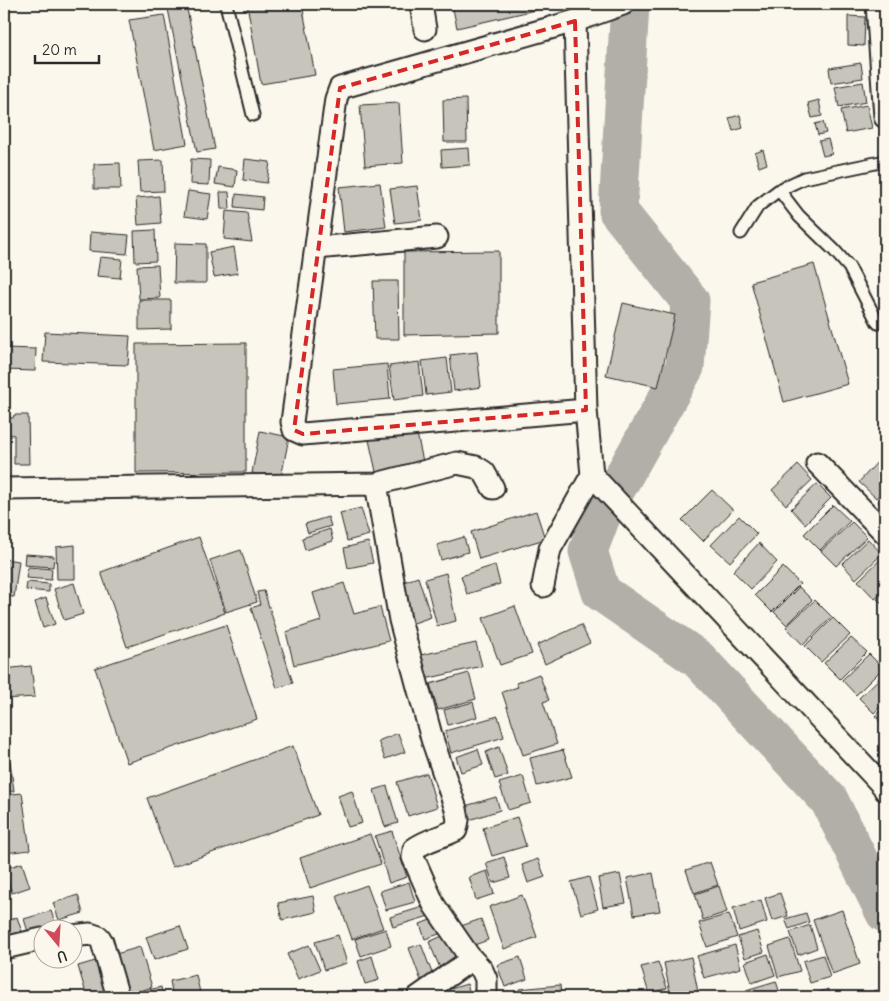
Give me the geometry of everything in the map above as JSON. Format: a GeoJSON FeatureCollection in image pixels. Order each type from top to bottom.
{"type":"FeatureCollection","features":[{"type":"Feature","properties":{"kind":"street"},"geometry":{"type":"LineString","coordinates":[[421,4],[425,29]]}},
{"type":"Feature","properties":{"kind":"street"},"geometry":{"type":"LineString","coordinates":[[586,410],[304,434],[294,430],[292,422],[336,99],[340,88],[575,21],[620,5]]}},
{"type":"Feature","properties":{"kind":"street"},"geometry":{"type":"LineString","coordinates":[[880,12],[885,118]]}},
{"type":"Feature","properties":{"kind":"street"},"geometry":{"type":"LineString","coordinates":[[575,21],[586,410],[596,480],[885,787]]}},
{"type":"Feature","properties":{"kind":"street"},"geometry":{"type":"LineString","coordinates":[[316,248],[437,237]]}},
{"type":"Feature","properties":{"kind":"street"},"geometry":{"type":"LineString","coordinates":[[4,489],[376,484],[457,463],[476,467],[484,472],[494,488]]}},
{"type":"Feature","properties":{"kind":"street"},"geometry":{"type":"LineString","coordinates":[[817,463],[885,533]]}},
{"type":"Feature","properties":{"kind":"street"},"geometry":{"type":"LineString","coordinates":[[543,586],[550,549],[596,480]]}},
{"type":"Feature","properties":{"kind":"street"},"geometry":{"type":"LineString","coordinates":[[376,484],[400,620],[432,739],[458,820],[456,830],[421,844],[414,849],[413,857],[434,905],[472,959],[482,970],[486,979],[486,997]]}},
{"type":"Feature","properties":{"kind":"street"},"geometry":{"type":"LineString","coordinates":[[82,935],[95,935],[102,942],[118,997]]}},
{"type":"Feature","properties":{"kind":"street"},"geometry":{"type":"LineString","coordinates":[[4,948],[32,941]]}},
{"type":"Feature","properties":{"kind":"street"},"geometry":{"type":"LineString","coordinates":[[418,997],[472,959]]}},
{"type":"Feature","properties":{"kind":"lane"},"geometry":{"type":"LineString","coordinates":[[226,4],[253,114]]}},
{"type":"Feature","properties":{"kind":"lane"},"geometry":{"type":"LineString","coordinates":[[741,233],[758,206],[778,190],[804,178],[885,161]]}},
{"type":"Feature","properties":{"kind":"lane"},"geometry":{"type":"LineString","coordinates":[[778,190],[799,216],[850,267],[878,323]]}},
{"type":"Feature","properties":{"kind":"highlighted area"},"geometry":{"type":"Polygon","coordinates":[[[575,21],[586,410],[303,434],[294,430],[340,88],[575,21]]]}},
{"type":"Feature","properties":{"kind":"building"},"geometry":{"type":"Polygon","coordinates":[[[167,4],[186,4],[215,149],[197,152],[167,4]]]}},
{"type":"Feature","properties":{"kind":"building"},"geometry":{"type":"Polygon","coordinates":[[[247,4],[302,4],[315,75],[261,84],[247,4]]]}},
{"type":"Feature","properties":{"kind":"building"},"geometry":{"type":"Polygon","coordinates":[[[452,4],[561,4],[457,28],[452,4]]]}},
{"type":"Feature","properties":{"kind":"building"},"geometry":{"type":"Polygon","coordinates":[[[164,15],[187,144],[154,150],[129,20],[164,15]]]}},
{"type":"Feature","properties":{"kind":"building"},"geometry":{"type":"Polygon","coordinates":[[[848,16],[865,17],[864,46],[848,45],[848,16]]]}},
{"type":"Feature","properties":{"kind":"building"},"geometry":{"type":"Polygon","coordinates":[[[861,63],[863,78],[831,83],[829,68],[861,63]]]}},
{"type":"Feature","properties":{"kind":"building"},"geometry":{"type":"Polygon","coordinates":[[[863,82],[866,102],[839,107],[835,87],[863,82]]]}},
{"type":"Feature","properties":{"kind":"building"},"geometry":{"type":"Polygon","coordinates":[[[466,99],[467,142],[444,142],[443,100],[466,99]]]}},
{"type":"Feature","properties":{"kind":"building"},"geometry":{"type":"Polygon","coordinates":[[[819,100],[822,116],[812,118],[808,103],[819,100]]]}},
{"type":"Feature","properties":{"kind":"building"},"geometry":{"type":"Polygon","coordinates":[[[399,103],[403,163],[365,166],[360,105],[399,103]]]}},
{"type":"Feature","properties":{"kind":"building"},"geometry":{"type":"Polygon","coordinates":[[[867,105],[872,128],[846,133],[841,110],[867,105]]]}},
{"type":"Feature","properties":{"kind":"building"},"geometry":{"type":"Polygon","coordinates":[[[740,115],[743,128],[733,131],[729,118],[740,115]]]}},
{"type":"Feature","properties":{"kind":"building"},"geometry":{"type":"Polygon","coordinates":[[[823,122],[826,133],[818,135],[815,124],[823,122]]]}},
{"type":"Feature","properties":{"kind":"building"},"geometry":{"type":"Polygon","coordinates":[[[828,139],[832,154],[823,156],[819,141],[828,139]]]}},
{"type":"Feature","properties":{"kind":"building"},"geometry":{"type":"Polygon","coordinates":[[[469,148],[470,165],[442,167],[441,150],[469,148]]]}},
{"type":"Feature","properties":{"kind":"building"},"geometry":{"type":"Polygon","coordinates":[[[763,150],[767,164],[759,167],[755,153],[763,150]]]}},
{"type":"Feature","properties":{"kind":"building"},"geometry":{"type":"Polygon","coordinates":[[[191,159],[210,160],[209,185],[190,184],[191,159]]]}},
{"type":"Feature","properties":{"kind":"building"},"geometry":{"type":"Polygon","coordinates":[[[245,159],[270,162],[267,183],[243,180],[245,159]]]}},
{"type":"Feature","properties":{"kind":"building"},"geometry":{"type":"Polygon","coordinates":[[[163,160],[164,191],[140,192],[138,161],[163,160]]]}},
{"type":"Feature","properties":{"kind":"building"},"geometry":{"type":"Polygon","coordinates":[[[120,163],[121,189],[94,189],[94,164],[120,163]]]}},
{"type":"Feature","properties":{"kind":"building"},"geometry":{"type":"Polygon","coordinates":[[[218,167],[237,170],[235,187],[215,184],[218,167]]]}},
{"type":"Feature","properties":{"kind":"building"},"geometry":{"type":"Polygon","coordinates":[[[380,183],[386,227],[344,232],[339,187],[380,183]]]}},
{"type":"Feature","properties":{"kind":"building"},"geometry":{"type":"Polygon","coordinates":[[[417,186],[422,220],[395,223],[390,189],[417,186]]]}},
{"type":"Feature","properties":{"kind":"building"},"geometry":{"type":"Polygon","coordinates":[[[188,191],[211,194],[207,219],[184,216],[188,191]]]}},
{"type":"Feature","properties":{"kind":"building"},"geometry":{"type":"Polygon","coordinates":[[[220,192],[229,192],[230,209],[221,209],[220,192]]]}},
{"type":"Feature","properties":{"kind":"building"},"geometry":{"type":"Polygon","coordinates":[[[236,194],[263,197],[262,210],[235,207],[236,194]]]}},
{"type":"Feature","properties":{"kind":"building"},"geometry":{"type":"Polygon","coordinates":[[[159,196],[161,223],[138,225],[136,198],[159,196]]]}},
{"type":"Feature","properties":{"kind":"building"},"geometry":{"type":"Polygon","coordinates":[[[226,211],[247,213],[252,242],[224,239],[226,211]]]}},
{"type":"Feature","properties":{"kind":"building"},"geometry":{"type":"Polygon","coordinates":[[[155,230],[156,261],[135,262],[134,231],[155,230]]]}},
{"type":"Feature","properties":{"kind":"building"},"geometry":{"type":"Polygon","coordinates":[[[90,232],[129,235],[127,254],[89,251],[90,232]]]}},
{"type":"Feature","properties":{"kind":"building"},"geometry":{"type":"Polygon","coordinates":[[[175,243],[206,244],[206,283],[174,283],[175,243]]]}},
{"type":"Feature","properties":{"kind":"building"},"geometry":{"type":"Polygon","coordinates":[[[234,247],[238,273],[214,277],[209,252],[234,247]]]}},
{"type":"Feature","properties":{"kind":"building"},"geometry":{"type":"Polygon","coordinates":[[[499,251],[499,333],[404,335],[404,252],[499,251]]]}},
{"type":"Feature","properties":{"kind":"building"},"geometry":{"type":"Polygon","coordinates":[[[100,257],[122,259],[120,278],[97,276],[100,257]]]}},
{"type":"Feature","properties":{"kind":"building"},"geometry":{"type":"Polygon","coordinates":[[[814,264],[848,384],[784,402],[751,282],[814,264]]]}},
{"type":"Feature","properties":{"kind":"building"},"geometry":{"type":"Polygon","coordinates":[[[158,265],[160,298],[139,299],[137,266],[158,265]]]}},
{"type":"Feature","properties":{"kind":"building"},"geometry":{"type":"Polygon","coordinates":[[[373,281],[398,281],[399,339],[375,339],[373,281]]]}},
{"type":"Feature","properties":{"kind":"building"},"geometry":{"type":"Polygon","coordinates":[[[139,300],[171,300],[171,329],[139,330],[139,300]]]}},
{"type":"Feature","properties":{"kind":"building"},"geometry":{"type":"Polygon","coordinates":[[[623,303],[675,315],[658,387],[606,375],[623,303]]]}},
{"type":"Feature","properties":{"kind":"building"},"geometry":{"type":"Polygon","coordinates":[[[45,332],[130,336],[128,365],[43,362],[45,332]]]}},
{"type":"Feature","properties":{"kind":"building"},"geometry":{"type":"Polygon","coordinates":[[[246,343],[246,472],[136,473],[136,344],[246,343]]]}},
{"type":"Feature","properties":{"kind":"building"},"geometry":{"type":"Polygon","coordinates":[[[4,348],[36,349],[35,371],[4,370],[4,348]]]}},
{"type":"Feature","properties":{"kind":"building"},"geometry":{"type":"Polygon","coordinates":[[[477,352],[481,387],[454,391],[450,355],[477,352]]]}},
{"type":"Feature","properties":{"kind":"building"},"geometry":{"type":"Polygon","coordinates":[[[447,358],[451,392],[426,395],[422,361],[447,358]]]}},
{"type":"Feature","properties":{"kind":"building"},"geometry":{"type":"Polygon","coordinates":[[[419,362],[423,396],[394,400],[389,366],[419,362]]]}},
{"type":"Feature","properties":{"kind":"building"},"geometry":{"type":"Polygon","coordinates":[[[387,364],[390,399],[336,404],[333,369],[387,364]]]}},
{"type":"Feature","properties":{"kind":"building"},"geometry":{"type":"Polygon","coordinates":[[[14,415],[28,415],[29,464],[14,464],[14,435],[4,434],[4,417],[13,418],[14,415]]]}},
{"type":"Feature","properties":{"kind":"building"},"geometry":{"type":"Polygon","coordinates":[[[416,429],[424,466],[377,476],[369,440],[416,429]]]}},
{"type":"Feature","properties":{"kind":"building"},"geometry":{"type":"Polygon","coordinates":[[[260,431],[289,437],[281,478],[252,473],[260,431]]]}},
{"type":"Feature","properties":{"kind":"building"},"geometry":{"type":"Polygon","coordinates":[[[882,457],[885,460],[885,488],[876,498],[859,482],[882,457]]]}},
{"type":"Feature","properties":{"kind":"building"},"geometry":{"type":"Polygon","coordinates":[[[798,465],[812,480],[786,505],[772,490],[798,465]]]}},
{"type":"Feature","properties":{"kind":"building"},"geometry":{"type":"Polygon","coordinates":[[[817,484],[831,498],[805,524],[791,509],[817,484]]]}},
{"type":"Feature","properties":{"kind":"building"},"geometry":{"type":"Polygon","coordinates":[[[712,490],[733,510],[703,541],[682,520],[712,490]]]}},
{"type":"Feature","properties":{"kind":"building"},"geometry":{"type":"Polygon","coordinates":[[[885,495],[885,509],[878,502],[885,495]]]}},
{"type":"Feature","properties":{"kind":"building"},"geometry":{"type":"Polygon","coordinates":[[[833,505],[850,521],[820,550],[804,534],[833,505]]]}},
{"type":"Feature","properties":{"kind":"building"},"geometry":{"type":"Polygon","coordinates":[[[361,508],[369,535],[347,541],[340,513],[361,508]]]}},
{"type":"Feature","properties":{"kind":"building"},"geometry":{"type":"Polygon","coordinates":[[[536,511],[545,539],[479,559],[471,532],[536,511]]]}},
{"type":"Feature","properties":{"kind":"building"},"geometry":{"type":"Polygon","coordinates":[[[739,516],[757,534],[730,562],[711,545],[739,516]]]}},
{"type":"Feature","properties":{"kind":"building"},"geometry":{"type":"Polygon","coordinates":[[[328,517],[331,526],[308,533],[305,524],[328,517]]]}},
{"type":"Feature","properties":{"kind":"building"},"geometry":{"type":"Polygon","coordinates":[[[852,522],[867,537],[836,566],[821,551],[852,522]]]}},
{"type":"Feature","properties":{"kind":"building"},"geometry":{"type":"Polygon","coordinates":[[[330,529],[333,541],[305,550],[302,538],[330,529]]]}},
{"type":"Feature","properties":{"kind":"building"},"geometry":{"type":"Polygon","coordinates":[[[199,537],[225,613],[127,647],[101,572],[199,537]]]}},
{"type":"Feature","properties":{"kind":"building"},"geometry":{"type":"Polygon","coordinates":[[[464,537],[468,552],[441,560],[437,545],[464,537]]]}},
{"type":"Feature","properties":{"kind":"building"},"geometry":{"type":"Polygon","coordinates":[[[868,539],[882,554],[856,579],[842,564],[868,539]]]}},
{"type":"Feature","properties":{"kind":"building"},"geometry":{"type":"Polygon","coordinates":[[[368,542],[373,563],[348,568],[344,548],[368,542]]]}},
{"type":"Feature","properties":{"kind":"building"},"geometry":{"type":"Polygon","coordinates":[[[759,543],[777,562],[751,589],[733,571],[759,543]]]}},
{"type":"Feature","properties":{"kind":"building"},"geometry":{"type":"Polygon","coordinates":[[[75,545],[75,579],[57,579],[56,547],[75,545]]]}},
{"type":"Feature","properties":{"kind":"building"},"geometry":{"type":"Polygon","coordinates":[[[241,550],[257,602],[226,612],[210,560],[241,550]]]}},
{"type":"Feature","properties":{"kind":"building"},"geometry":{"type":"Polygon","coordinates":[[[25,554],[54,556],[53,567],[24,565],[25,554]]]}},
{"type":"Feature","properties":{"kind":"building"},"geometry":{"type":"Polygon","coordinates":[[[883,557],[885,559],[885,589],[875,599],[858,581],[883,557]]]}},
{"type":"Feature","properties":{"kind":"building"},"geometry":{"type":"Polygon","coordinates":[[[4,559],[19,561],[14,597],[4,596],[4,559]]]}},
{"type":"Feature","properties":{"kind":"building"},"geometry":{"type":"Polygon","coordinates":[[[495,565],[500,584],[467,594],[461,576],[495,565]]]}},
{"type":"Feature","properties":{"kind":"building"},"geometry":{"type":"Polygon","coordinates":[[[28,567],[52,569],[51,580],[26,578],[28,567]]]}},
{"type":"Feature","properties":{"kind":"building"},"geometry":{"type":"Polygon","coordinates":[[[783,567],[800,584],[772,612],[755,595],[783,567]]]}},
{"type":"Feature","properties":{"kind":"building"},"geometry":{"type":"Polygon","coordinates":[[[446,573],[456,621],[437,626],[425,579],[446,573]]]}},
{"type":"Feature","properties":{"kind":"building"},"geometry":{"type":"Polygon","coordinates":[[[418,577],[431,617],[411,624],[398,584],[418,577]]]}},
{"type":"Feature","properties":{"kind":"building"},"geometry":{"type":"Polygon","coordinates":[[[27,582],[49,584],[49,592],[26,590],[27,582]]]}},
{"type":"Feature","properties":{"kind":"building"},"geometry":{"type":"Polygon","coordinates":[[[74,583],[83,614],[64,620],[54,589],[74,583]]]}},
{"type":"Feature","properties":{"kind":"building"},"geometry":{"type":"Polygon","coordinates":[[[344,583],[354,614],[380,607],[389,641],[294,665],[286,632],[321,621],[313,593],[344,583]]]}},
{"type":"Feature","properties":{"kind":"building"},"geometry":{"type":"Polygon","coordinates":[[[799,587],[812,600],[787,625],[774,612],[799,587]]]}},
{"type":"Feature","properties":{"kind":"building"},"geometry":{"type":"Polygon","coordinates":[[[264,591],[293,683],[277,688],[251,608],[260,605],[257,592],[264,591]]]}},
{"type":"Feature","properties":{"kind":"building"},"geometry":{"type":"Polygon","coordinates":[[[885,592],[885,607],[877,599],[885,592]]]}},
{"type":"Feature","properties":{"kind":"building"},"geometry":{"type":"Polygon","coordinates":[[[46,598],[55,624],[43,628],[35,602],[46,598]]]}},
{"type":"Feature","properties":{"kind":"building"},"geometry":{"type":"Polygon","coordinates":[[[815,600],[832,617],[803,645],[786,627],[815,600]]]}},
{"type":"Feature","properties":{"kind":"building"},"geometry":{"type":"Polygon","coordinates":[[[515,606],[532,654],[500,665],[483,618],[515,606]]]}},
{"type":"Feature","properties":{"kind":"building"},"geometry":{"type":"Polygon","coordinates":[[[833,618],[850,635],[821,662],[805,646],[833,618]]]}},
{"type":"Feature","properties":{"kind":"building"},"geometry":{"type":"Polygon","coordinates":[[[226,625],[257,719],[127,763],[95,668],[226,625]]]}},
{"type":"Feature","properties":{"kind":"building"},"geometry":{"type":"Polygon","coordinates":[[[581,625],[590,643],[545,664],[537,645],[581,625]]]}},
{"type":"Feature","properties":{"kind":"building"},"geometry":{"type":"Polygon","coordinates":[[[851,638],[867,652],[840,679],[824,663],[851,638]]]}},
{"type":"Feature","properties":{"kind":"building"},"geometry":{"type":"Polygon","coordinates":[[[476,643],[482,666],[421,680],[416,656],[476,643]]]}},
{"type":"Feature","properties":{"kind":"building"},"geometry":{"type":"Polygon","coordinates":[[[869,654],[883,668],[856,695],[842,680],[869,654]]]}},
{"type":"Feature","properties":{"kind":"building"},"geometry":{"type":"Polygon","coordinates":[[[31,666],[35,697],[4,699],[4,669],[31,666]]]}},
{"type":"Feature","properties":{"kind":"building"},"geometry":{"type":"Polygon","coordinates":[[[469,673],[476,699],[438,710],[430,684],[469,673]]]}},
{"type":"Feature","properties":{"kind":"building"},"geometry":{"type":"Polygon","coordinates":[[[885,673],[885,702],[874,713],[859,698],[885,673]]]}},
{"type":"Feature","properties":{"kind":"building"},"geometry":{"type":"Polygon","coordinates":[[[539,674],[549,700],[543,702],[557,744],[523,755],[502,692],[518,687],[516,683],[539,674]]]}},
{"type":"Feature","properties":{"kind":"building"},"geometry":{"type":"Polygon","coordinates":[[[473,702],[477,717],[448,725],[444,710],[473,702]]]}},
{"type":"Feature","properties":{"kind":"building"},"geometry":{"type":"Polygon","coordinates":[[[885,706],[885,727],[875,716],[885,706]]]}},
{"type":"Feature","properties":{"kind":"building"},"geometry":{"type":"Polygon","coordinates":[[[498,716],[504,737],[451,753],[445,731],[498,716]]]}},
{"type":"Feature","properties":{"kind":"building"},"geometry":{"type":"Polygon","coordinates":[[[398,733],[405,752],[385,759],[378,741],[398,733]]]}},
{"type":"Feature","properties":{"kind":"building"},"geometry":{"type":"Polygon","coordinates":[[[293,746],[318,815],[172,867],[147,798],[293,746]]]}},
{"type":"Feature","properties":{"kind":"building"},"geometry":{"type":"Polygon","coordinates":[[[499,747],[508,775],[495,779],[486,752],[499,747]]]}},
{"type":"Feature","properties":{"kind":"building"},"geometry":{"type":"Polygon","coordinates":[[[478,749],[483,765],[461,772],[456,757],[478,749]]]}},
{"type":"Feature","properties":{"kind":"building"},"geometry":{"type":"Polygon","coordinates":[[[563,750],[572,777],[537,786],[530,758],[563,750]]]}},
{"type":"Feature","properties":{"kind":"building"},"geometry":{"type":"Polygon","coordinates":[[[10,761],[14,791],[4,792],[4,762],[10,761]]]}},
{"type":"Feature","properties":{"kind":"building"},"geometry":{"type":"Polygon","coordinates":[[[427,773],[437,807],[408,816],[397,782],[427,773]]]}},
{"type":"Feature","properties":{"kind":"building"},"geometry":{"type":"Polygon","coordinates":[[[523,776],[531,803],[508,810],[499,783],[523,776]]]}},
{"type":"Feature","properties":{"kind":"building"},"geometry":{"type":"Polygon","coordinates":[[[387,786],[398,823],[385,827],[374,790],[387,786]]]}},
{"type":"Feature","properties":{"kind":"building"},"geometry":{"type":"Polygon","coordinates":[[[352,791],[362,823],[348,827],[338,796],[352,791]]]}},
{"type":"Feature","properties":{"kind":"building"},"geometry":{"type":"Polygon","coordinates":[[[22,793],[30,850],[4,853],[4,795],[22,793]]]}},
{"type":"Feature","properties":{"kind":"building"},"geometry":{"type":"Polygon","coordinates":[[[496,797],[500,810],[466,821],[462,807],[496,797]]]}},
{"type":"Feature","properties":{"kind":"building"},"geometry":{"type":"Polygon","coordinates":[[[517,817],[526,846],[492,856],[483,828],[517,817]]]}},
{"type":"Feature","properties":{"kind":"building"},"geometry":{"type":"Polygon","coordinates":[[[392,831],[407,877],[389,883],[375,836],[392,831]]]}},
{"type":"Feature","properties":{"kind":"building"},"geometry":{"type":"Polygon","coordinates":[[[370,834],[381,864],[310,888],[300,858],[370,834]]]}},
{"type":"Feature","properties":{"kind":"building"},"geometry":{"type":"Polygon","coordinates":[[[504,857],[510,878],[493,883],[486,863],[504,857]]]}},
{"type":"Feature","properties":{"kind":"building"},"geometry":{"type":"Polygon","coordinates":[[[538,859],[545,877],[528,883],[522,865],[538,859]]]}},
{"type":"Feature","properties":{"kind":"building"},"geometry":{"type":"Polygon","coordinates":[[[710,862],[718,885],[694,893],[686,870],[710,862]]]}},
{"type":"Feature","properties":{"kind":"building"},"geometry":{"type":"Polygon","coordinates":[[[22,863],[30,887],[12,893],[4,869],[22,863]]]}},
{"type":"Feature","properties":{"kind":"building"},"geometry":{"type":"Polygon","coordinates":[[[487,871],[494,894],[476,900],[469,877],[487,871]]]}},
{"type":"Feature","properties":{"kind":"building"},"geometry":{"type":"Polygon","coordinates":[[[653,873],[660,911],[634,915],[627,878],[653,873]]]}},
{"type":"Feature","properties":{"kind":"building"},"geometry":{"type":"Polygon","coordinates":[[[620,874],[626,903],[603,907],[598,878],[620,874]]]}},
{"type":"Feature","properties":{"kind":"building"},"geometry":{"type":"Polygon","coordinates":[[[589,877],[598,909],[581,914],[571,882],[589,877]]]}},
{"type":"Feature","properties":{"kind":"building"},"geometry":{"type":"Polygon","coordinates":[[[409,882],[415,902],[386,910],[380,891],[409,882]]]}},
{"type":"Feature","properties":{"kind":"building"},"geometry":{"type":"Polygon","coordinates":[[[367,885],[383,928],[352,939],[337,896],[367,885]]]}},
{"type":"Feature","properties":{"kind":"building"},"geometry":{"type":"Polygon","coordinates":[[[719,886],[727,912],[703,920],[695,894],[719,886]]]}},
{"type":"Feature","properties":{"kind":"building"},"geometry":{"type":"Polygon","coordinates":[[[780,893],[788,916],[772,921],[765,898],[780,893]]]}},
{"type":"Feature","properties":{"kind":"building"},"geometry":{"type":"Polygon","coordinates":[[[78,895],[83,913],[66,918],[58,918],[53,903],[78,895]]]}},
{"type":"Feature","properties":{"kind":"building"},"geometry":{"type":"Polygon","coordinates":[[[522,895],[537,937],[504,949],[489,907],[522,895]]]}},
{"type":"Feature","properties":{"kind":"building"},"geometry":{"type":"Polygon","coordinates":[[[313,896],[316,912],[282,920],[278,903],[313,896]]]}},
{"type":"Feature","properties":{"kind":"building"},"geometry":{"type":"Polygon","coordinates":[[[761,900],[767,922],[739,931],[733,908],[761,900]]]}},
{"type":"Feature","properties":{"kind":"building"},"geometry":{"type":"Polygon","coordinates":[[[426,906],[429,916],[393,927],[390,917],[426,906]]]}},
{"type":"Feature","properties":{"kind":"building"},"geometry":{"type":"Polygon","coordinates":[[[842,910],[860,964],[832,974],[813,920],[842,910]]]}},
{"type":"Feature","properties":{"kind":"building"},"geometry":{"type":"Polygon","coordinates":[[[51,911],[53,918],[32,918],[32,937],[30,938],[24,919],[51,911]]]}},
{"type":"Feature","properties":{"kind":"building"},"geometry":{"type":"Polygon","coordinates":[[[806,913],[809,922],[789,929],[785,919],[806,913]]]}},
{"type":"Feature","properties":{"kind":"building"},"geometry":{"type":"Polygon","coordinates":[[[729,914],[737,937],[707,947],[699,923],[729,914]]]}},
{"type":"Feature","properties":{"kind":"building"},"geometry":{"type":"Polygon","coordinates":[[[17,917],[23,935],[4,941],[4,922],[17,917]]]}},
{"type":"Feature","properties":{"kind":"building"},"geometry":{"type":"Polygon","coordinates":[[[433,919],[439,934],[425,939],[420,924],[433,919]]]}},
{"type":"Feature","properties":{"kind":"building"},"geometry":{"type":"Polygon","coordinates":[[[481,919],[488,940],[469,947],[461,926],[481,919]]]}},
{"type":"Feature","properties":{"kind":"building"},"geometry":{"type":"Polygon","coordinates":[[[810,925],[817,948],[798,955],[790,932],[810,925]]]}},
{"type":"Feature","properties":{"kind":"building"},"geometry":{"type":"Polygon","coordinates":[[[180,926],[188,949],[154,960],[146,937],[180,926]]]}},
{"type":"Feature","properties":{"kind":"building"},"geometry":{"type":"Polygon","coordinates":[[[386,929],[391,946],[361,956],[355,939],[386,929]]]}},
{"type":"Feature","properties":{"kind":"building"},"geometry":{"type":"Polygon","coordinates":[[[757,931],[764,952],[745,958],[738,937],[757,931]]]}},
{"type":"Feature","properties":{"kind":"building"},"geometry":{"type":"Polygon","coordinates":[[[451,932],[462,959],[440,968],[429,942],[451,932]]]}},
{"type":"Feature","properties":{"kind":"building"},"geometry":{"type":"Polygon","coordinates":[[[338,935],[347,963],[324,970],[315,942],[338,935]]]}},
{"type":"Feature","properties":{"kind":"building"},"geometry":{"type":"Polygon","coordinates":[[[790,939],[800,971],[778,977],[769,946],[790,939]]]}},
{"type":"Feature","properties":{"kind":"building"},"geometry":{"type":"Polygon","coordinates":[[[421,944],[435,981],[423,986],[409,948],[421,944]]]}},
{"type":"Feature","properties":{"kind":"building"},"geometry":{"type":"Polygon","coordinates":[[[309,945],[320,970],[298,979],[287,954],[309,945]]]}},
{"type":"Feature","properties":{"kind":"building"},"geometry":{"type":"Polygon","coordinates":[[[735,945],[741,968],[704,978],[697,956],[735,945]]]}},
{"type":"Feature","properties":{"kind":"building"},"geometry":{"type":"Polygon","coordinates":[[[140,947],[152,987],[121,997],[109,956],[140,947]]]}},
{"type":"Feature","properties":{"kind":"building"},"geometry":{"type":"Polygon","coordinates":[[[768,954],[775,975],[752,983],[745,962],[768,954]]]}},
{"type":"Feature","properties":{"kind":"building"},"geometry":{"type":"Polygon","coordinates":[[[823,955],[830,977],[810,983],[803,961],[823,955]]]}},
{"type":"Feature","properties":{"kind":"building"},"geometry":{"type":"Polygon","coordinates":[[[372,956],[379,980],[365,984],[358,961],[372,956]]]}},
{"type":"Feature","properties":{"kind":"building"},"geometry":{"type":"Polygon","coordinates":[[[520,957],[527,979],[505,987],[497,965],[520,957]]]}},
{"type":"Feature","properties":{"kind":"building"},"geometry":{"type":"Polygon","coordinates":[[[691,957],[698,992],[671,997],[664,963],[691,957]]]}},
{"type":"Feature","properties":{"kind":"building"},"geometry":{"type":"Polygon","coordinates":[[[102,959],[113,997],[87,997],[79,968],[82,968],[82,965],[102,959]]]}},
{"type":"Feature","properties":{"kind":"building"},"geometry":{"type":"Polygon","coordinates":[[[658,962],[667,988],[649,994],[641,967],[658,962]]]}},
{"type":"Feature","properties":{"kind":"building"},"geometry":{"type":"Polygon","coordinates":[[[196,975],[201,997],[173,997],[170,981],[196,975]]]}},
{"type":"Feature","properties":{"kind":"building"},"geometry":{"type":"Polygon","coordinates":[[[776,981],[781,997],[748,997],[746,990],[776,981]]]}},
{"type":"Feature","properties":{"kind":"building"},"geometry":{"type":"Polygon","coordinates":[[[467,984],[471,997],[438,997],[437,993],[467,984]]]}},
{"type":"Feature","properties":{"kind":"building"},"geometry":{"type":"Polygon","coordinates":[[[560,985],[561,997],[520,997],[519,989],[560,985]]]}},
{"type":"Feature","properties":{"kind":"building"},"geometry":{"type":"Polygon","coordinates":[[[161,987],[163,997],[137,997],[136,993],[161,987]]]}},
{"type":"Feature","properties":{"kind":"building"},"geometry":{"type":"Polygon","coordinates":[[[828,989],[831,997],[813,997],[812,995],[828,989]]]}},
{"type":"Feature","properties":{"kind":"building"},"geometry":{"type":"Polygon","coordinates":[[[877,990],[880,997],[857,997],[857,996],[877,990]]]}},
{"type":"Feature","properties":{"kind":"waterway"},"geometry":{"type":"LineString","coordinates":[[630,4],[618,211],[690,301],[685,367],[602,514],[588,551],[601,592],[698,659],[829,800],[885,913]]}}]}
